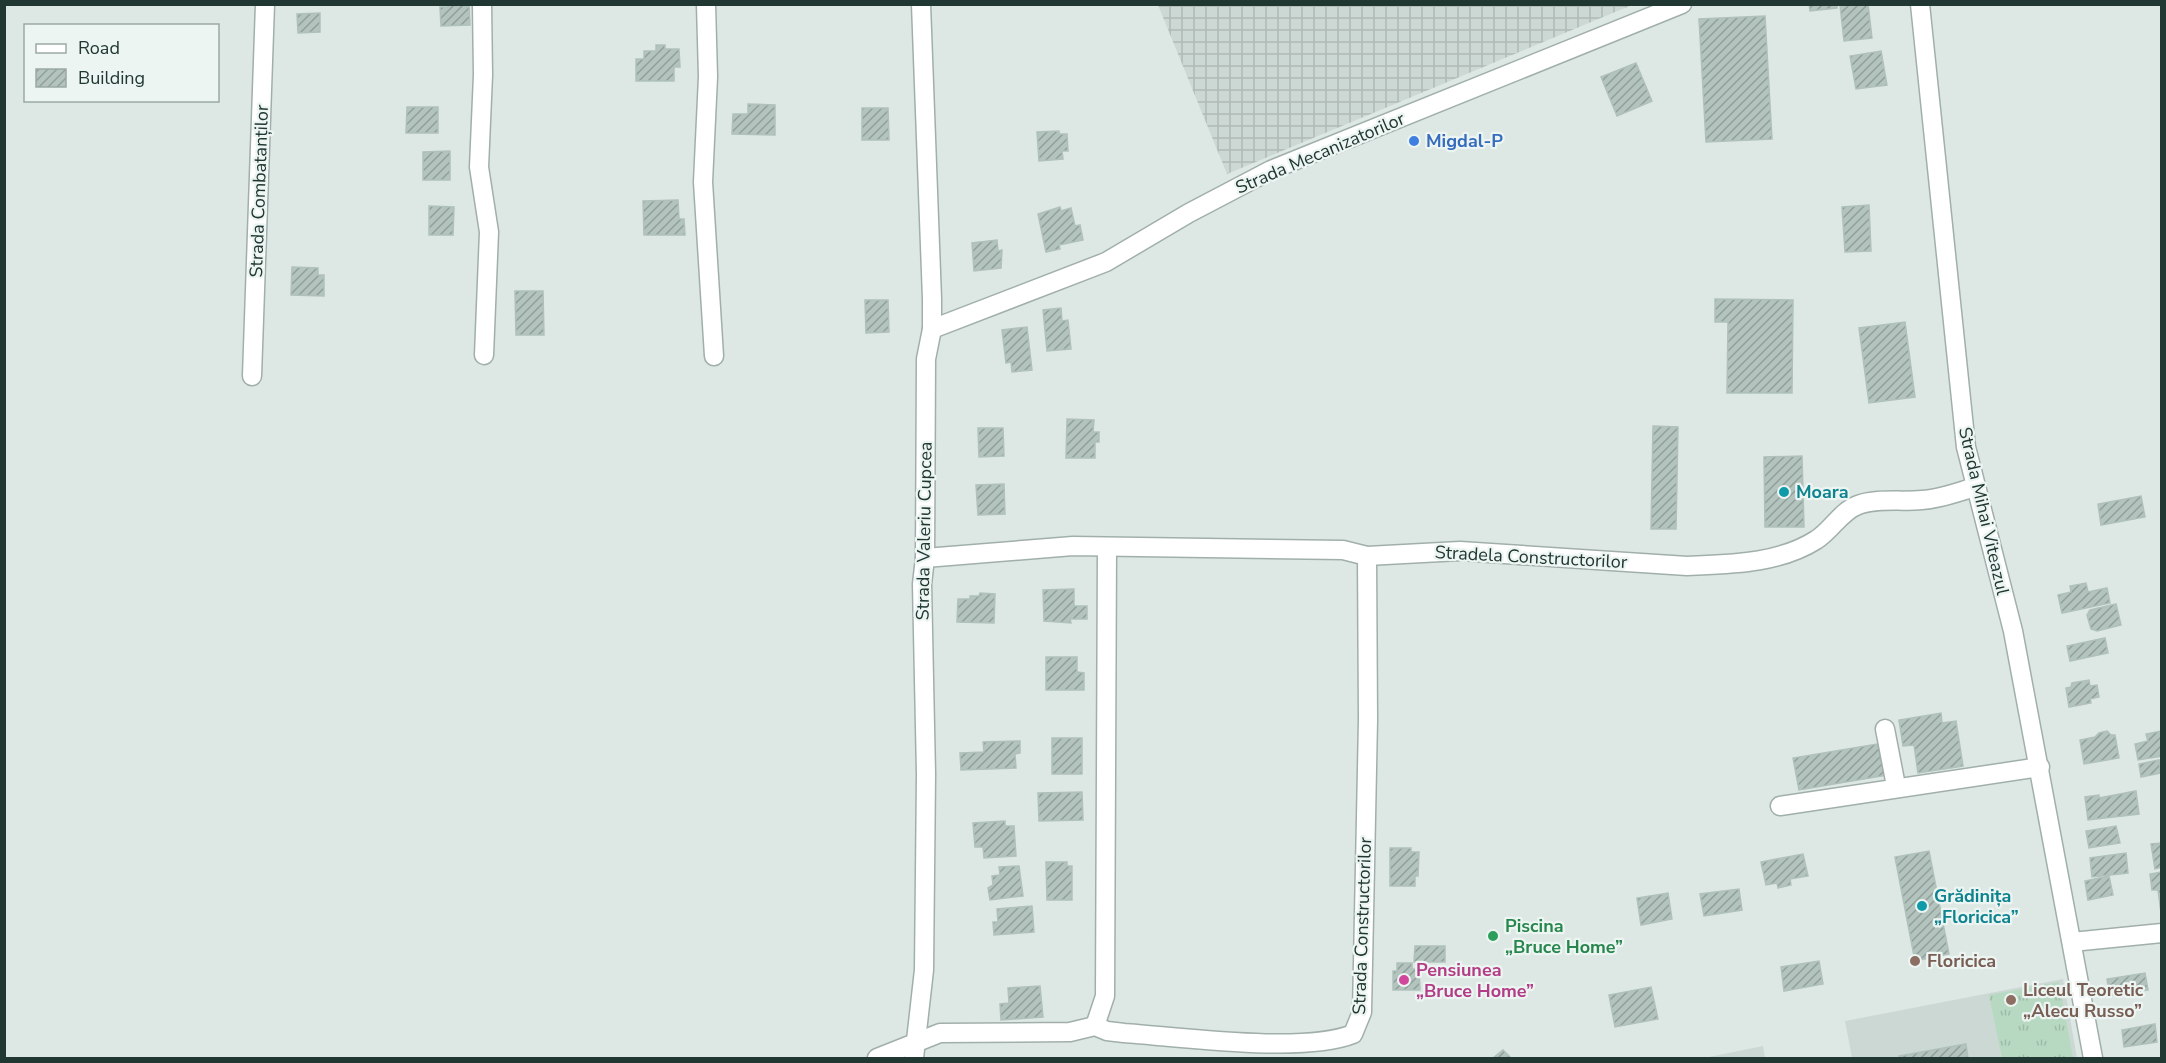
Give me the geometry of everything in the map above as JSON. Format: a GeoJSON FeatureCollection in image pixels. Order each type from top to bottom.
{"type":"FeatureCollection","features":[{"type":"Feature","properties":{"kind":"street","name":"Strada Combatanților"},"geometry":{"type":"LineString","coordinates":[[252,376],[265,4]]}},
{"type":"Feature","properties":{"kind":"street"},"geometry":{"type":"LineString","coordinates":[[482,4],[483,75],[479,167],[489,232],[484,355]]}},
{"type":"Feature","properties":{"kind":"street"},"geometry":{"type":"LineString","coordinates":[[706,4],[708,77],[703,182],[714,356]]}},
{"type":"Feature","properties":{"kind":"street","name":"Strada Valeriu Cupcea"},"geometry":{"type":"LineString","coordinates":[[914,1059],[918,1040],[924,970],[926,774],[922,584],[925,558],[927,359],[932,329],[921,4]]}},
{"type":"Feature","properties":{"kind":"street","name":"Strada Mecanizatorilor"},"geometry":{"type":"LineString","coordinates":[[932,329],[1106,262],[1198,208],[1271,170],[1682,4]]}},
{"type":"Feature","properties":{"kind":"street","name":"Strada Mihai Viteazul"},"geometry":{"type":"LineString","coordinates":[[1920,4],[1959,394],[1975,487],[2013,631],[2093,1059]]}},
{"type":"Feature","properties":{"kind":"street","name":"Stradela Constructorilor"},"geometry":{"type":"LineString","coordinates":[[925,558],[1073,546],[1343,550],[1367,556],[1460,551],[1687,566],[1752,561],[1800,549],[1818,539],[1855,506],[1867,502],[1925,500],[1975,487]]}},
{"type":"Feature","properties":{"kind":"street"},"geometry":{"type":"LineString","coordinates":[[1095,1026],[1105,996],[1107,548]]}},
{"type":"Feature","properties":{"kind":"street","name":"Strada Constructorilor"},"geometry":{"type":"LineString","coordinates":[[877,1059],[918,1040],[940,1033],[1070,1032],[1095,1026],[1124,1033],[1276,1043],[1342,1038],[1353,1034],[1362,1012],[1367,775],[1367,556]]}},
{"type":"Feature","properties":{"kind":"street"},"geometry":{"type":"LineString","coordinates":[[1885,729],[1896,786]]}},
{"type":"Feature","properties":{"kind":"street"},"geometry":{"type":"LineString","coordinates":[[1780,806],[1896,786],[2040,767]]}},
{"type":"Feature","properties":{"kind":"street"},"geometry":{"type":"LineString","coordinates":[[2072,942],[2162,933]]}},
{"type":"Feature","properties":{"kind":"shaded area"},"geometry":{"type":"Polygon","coordinates":[[[1158,5],[1632,5],[1227,174],[1158,5]]]}},
{"type":"Feature","properties":{"kind":"shaded area","name":"Liceul Teoretic „Alecu Russo”"},"geometry":{"type":"Polygon","coordinates":[[[2063,979],[2077,1058],[1852,1058],[1845,1021],[2063,979]]]}},
{"type":"Feature","properties":{"kind":"shaded area"},"geometry":{"type":"Polygon","coordinates":[[[1763,1046],[1765,1058],[1704,1058],[1763,1046]]]}},
{"type":"Feature","properties":{"kind":"green space"},"geometry":{"type":"Polygon","coordinates":[[[2059,982],[2073,1058],[2002,1058],[1989,995],[2059,982]]]}},
{"type":"Feature","properties":{"kind":"building"},"geometry":{"type":"Polygon","coordinates":[[[447,4],[469,4],[470,25],[441,26],[440,7],[448,7],[447,4]]]}},
{"type":"Feature","properties":{"kind":"building"},"geometry":{"type":"Polygon","coordinates":[[[1809,4],[1837,4],[1837,8],[1810,11],[1809,4]]]}},
{"type":"Feature","properties":{"kind":"building"},"geometry":{"type":"Polygon","coordinates":[[[1868,4],[1872,38],[1844,41],[1840,5],[1868,4]]]}},
{"type":"Feature","properties":{"kind":"building"},"geometry":{"type":"Polygon","coordinates":[[[320,13],[320,32],[298,33],[297,14],[320,13]]]}},
{"type":"Feature","properties":{"kind":"building"},"geometry":{"type":"Polygon","coordinates":[[[1765,16],[1772,139],[1706,142],[1699,19],[1765,16]]]}},
{"type":"Feature","properties":{"kind":"building"},"geometry":{"type":"Polygon","coordinates":[[[656,45],[665,45],[665,49],[679,49],[680,67],[674,67],[674,81],[636,81],[636,59],[644,59],[644,51],[656,51],[656,45]]]}},
{"type":"Feature","properties":{"kind":"building"},"geometry":{"type":"Polygon","coordinates":[[[1881,51],[1887,85],[1856,89],[1850,56],[1881,51]]]}},
{"type":"Feature","properties":{"kind":"building"},"geometry":{"type":"Polygon","coordinates":[[[1636,63],[1652,101],[1617,116],[1601,77],[1636,63]]]}},
{"type":"Feature","properties":{"kind":"building"},"geometry":{"type":"Polygon","coordinates":[[[748,104],[775,105],[775,135],[732,134],[733,114],[748,114],[748,104]]]}},
{"type":"Feature","properties":{"kind":"building"},"geometry":{"type":"Polygon","coordinates":[[[407,107],[438,107],[438,133],[406,133],[407,107]]]}},
{"type":"Feature","properties":{"kind":"building"},"geometry":{"type":"Polygon","coordinates":[[[862,108],[888,108],[889,140],[862,140],[862,108]]]}},
{"type":"Feature","properties":{"kind":"building"},"geometry":{"type":"Polygon","coordinates":[[[1059,131],[1059,134],[1067,134],[1068,151],[1062,151],[1063,159],[1039,161],[1037,132],[1059,131]]]}},
{"type":"Feature","properties":{"kind":"building"},"geometry":{"type":"Polygon","coordinates":[[[450,151],[450,180],[423,180],[423,152],[450,151]]]}},
{"type":"Feature","properties":{"kind":"building"},"geometry":{"type":"Polygon","coordinates":[[[678,200],[679,219],[684,219],[685,235],[644,235],[643,201],[678,200]]]}},
{"type":"Feature","properties":{"kind":"building"},"geometry":{"type":"Polygon","coordinates":[[[1869,205],[1871,251],[1845,252],[1842,207],[1869,205]]]}},
{"type":"Feature","properties":{"kind":"building"},"geometry":{"type":"Polygon","coordinates":[[[429,206],[454,207],[453,235],[429,235],[429,206]]]}},
{"type":"Feature","properties":{"kind":"building"},"geometry":{"type":"Polygon","coordinates":[[[1060,207],[1061,211],[1071,208],[1075,226],[1080,225],[1083,240],[1059,245],[1060,249],[1046,252],[1038,214],[1060,207]]]}},
{"type":"Feature","properties":{"kind":"building"},"geometry":{"type":"Polygon","coordinates":[[[997,240],[998,251],[1002,250],[1001,268],[974,271],[972,243],[997,240]]]}},
{"type":"Feature","properties":{"kind":"building"},"geometry":{"type":"Polygon","coordinates":[[[292,267],[318,268],[318,275],[324,275],[324,296],[291,295],[292,267]]]}},
{"type":"Feature","properties":{"kind":"building"},"geometry":{"type":"Polygon","coordinates":[[[515,291],[543,291],[544,335],[516,335],[515,291]]]}},
{"type":"Feature","properties":{"kind":"building"},"geometry":{"type":"Polygon","coordinates":[[[1715,299],[1793,300],[1792,393],[1727,393],[1728,322],[1715,322],[1715,299]]]}},
{"type":"Feature","properties":{"kind":"building"},"geometry":{"type":"Polygon","coordinates":[[[865,300],[888,300],[889,332],[866,333],[865,300]]]}},
{"type":"Feature","properties":{"kind":"building"},"geometry":{"type":"Polygon","coordinates":[[[1061,308],[1062,321],[1068,320],[1071,349],[1047,351],[1043,310],[1061,308]]]}},
{"type":"Feature","properties":{"kind":"building"},"geometry":{"type":"Polygon","coordinates":[[[1905,322],[1915,397],[1869,403],[1859,328],[1905,322]]]}},
{"type":"Feature","properties":{"kind":"building"},"geometry":{"type":"Polygon","coordinates":[[[1027,327],[1032,370],[1012,372],[1011,362],[1006,363],[1002,330],[1027,327]]]}},
{"type":"Feature","properties":{"kind":"building"},"geometry":{"type":"Polygon","coordinates":[[[1067,419],[1094,420],[1093,432],[1099,432],[1099,442],[1095,442],[1095,458],[1066,458],[1067,419]]]}},
{"type":"Feature","properties":{"kind":"building"},"geometry":{"type":"Polygon","coordinates":[[[1653,426],[1678,427],[1676,529],[1651,529],[1653,426]]]}},
{"type":"Feature","properties":{"kind":"building"},"geometry":{"type":"Polygon","coordinates":[[[978,428],[1003,428],[1004,456],[979,457],[978,428]]]}},
{"type":"Feature","properties":{"kind":"building","name":"Moara"},"geometry":{"type":"Polygon","coordinates":[[[1802,456],[1804,527],[1765,527],[1764,457],[1802,456]]]}},
{"type":"Feature","properties":{"kind":"building"},"geometry":{"type":"Polygon","coordinates":[[[1004,484],[1005,514],[978,515],[976,485],[1004,484]]]}},
{"type":"Feature","properties":{"kind":"building"},"geometry":{"type":"Polygon","coordinates":[[[2141,496],[2145,517],[2101,525],[2098,504],[2141,496]]]}},
{"type":"Feature","properties":{"kind":"building"},"geometry":{"type":"Polygon","coordinates":[[[2086,583],[2088,592],[2107,588],[2110,603],[2062,613],[2058,595],[2071,592],[2070,586],[2086,583]]]}},
{"type":"Feature","properties":{"kind":"building"},"geometry":{"type":"Polygon","coordinates":[[[1074,589],[1074,606],[1087,606],[1087,619],[1070,619],[1071,623],[1044,621],[1043,590],[1074,589]]]}},
{"type":"Feature","properties":{"kind":"building"},"geometry":{"type":"Polygon","coordinates":[[[980,593],[995,594],[994,623],[957,622],[958,599],[970,599],[970,596],[979,596],[980,593]]]}},
{"type":"Feature","properties":{"kind":"building"},"geometry":{"type":"Polygon","coordinates":[[[2116,604],[2121,625],[2097,631],[2091,629],[2087,615],[2090,610],[2116,604]]]}},
{"type":"Feature","properties":{"kind":"building"},"geometry":{"type":"Polygon","coordinates":[[[2105,638],[2108,653],[2070,661],[2067,646],[2105,638]]]}},
{"type":"Feature","properties":{"kind":"building"},"geometry":{"type":"Polygon","coordinates":[[[1046,657],[1077,657],[1077,672],[1084,673],[1084,690],[1046,690],[1046,657]]]}},
{"type":"Feature","properties":{"kind":"building"},"geometry":{"type":"Polygon","coordinates":[[[2089,680],[2090,686],[2097,685],[2099,697],[2090,699],[2091,703],[2069,707],[2066,688],[2071,687],[2072,683],[2089,680]]]}},
{"type":"Feature","properties":{"kind":"building"},"geometry":{"type":"Polygon","coordinates":[[[1941,713],[1942,723],[1956,721],[1963,766],[1918,773],[1914,745],[1903,746],[1899,720],[1941,713]]]}},
{"type":"Feature","properties":{"kind":"building"},"geometry":{"type":"Polygon","coordinates":[[[2107,731],[2115,735],[2119,758],[2084,764],[2080,740],[2095,737],[2107,731]]]}},
{"type":"Feature","properties":{"kind":"building"},"geometry":{"type":"Polygon","coordinates":[[[2162,731],[2162,756],[2138,760],[2135,744],[2148,741],[2146,734],[2162,731]]]}},
{"type":"Feature","properties":{"kind":"building"},"geometry":{"type":"Polygon","coordinates":[[[1052,738],[1082,738],[1082,774],[1052,774],[1052,738]]]}},
{"type":"Feature","properties":{"kind":"building"},"geometry":{"type":"Polygon","coordinates":[[[1020,741],[1020,753],[1015,754],[1016,768],[961,770],[960,753],[984,752],[983,742],[1020,741]]]}},
{"type":"Feature","properties":{"kind":"building"},"geometry":{"type":"Polygon","coordinates":[[[1883,743],[1888,775],[1799,790],[1793,758],[1883,743]]]}},
{"type":"Feature","properties":{"kind":"building"},"geometry":{"type":"Polygon","coordinates":[[[2159,760],[2161,773],[2141,777],[2139,764],[2159,760]]]}},
{"type":"Feature","properties":{"kind":"building"},"geometry":{"type":"Polygon","coordinates":[[[2136,791],[2139,814],[2088,820],[2085,797],[2099,795],[2099,798],[2136,791]]]}},
{"type":"Feature","properties":{"kind":"building"},"geometry":{"type":"Polygon","coordinates":[[[1082,792],[1083,820],[1039,821],[1038,793],[1082,792]]]}},
{"type":"Feature","properties":{"kind":"building"},"geometry":{"type":"Polygon","coordinates":[[[1005,821],[1005,826],[1014,826],[1016,856],[984,858],[983,847],[975,847],[973,823],[1005,821]]]}},
{"type":"Feature","properties":{"kind":"building"},"geometry":{"type":"Polygon","coordinates":[[[2116,826],[2120,843],[2089,848],[2086,831],[2116,826]]]}},
{"type":"Feature","properties":{"kind":"building"},"geometry":{"type":"Polygon","coordinates":[[[2162,843],[2162,867],[2155,869],[2151,844],[2162,843]]]}},
{"type":"Feature","properties":{"kind":"building"},"geometry":{"type":"Polygon","coordinates":[[[1390,848],[1411,848],[1411,852],[1419,852],[1418,876],[1415,876],[1415,886],[1390,886],[1390,848]]]}},
{"type":"Feature","properties":{"kind":"building","name":"Grădinița „Floricica”"},"geometry":{"type":"Polygon","coordinates":[[[1929,851],[1949,954],[1915,961],[1895,857],[1929,851]]]}},
{"type":"Feature","properties":{"kind":"building"},"geometry":{"type":"Polygon","coordinates":[[[2126,853],[2128,873],[2092,877],[2090,858],[2126,853]]]}},
{"type":"Feature","properties":{"kind":"building"},"geometry":{"type":"Polygon","coordinates":[[[1803,854],[1808,876],[1790,879],[1791,885],[1778,888],[1777,883],[1766,885],[1761,862],[1803,854]]]}},
{"type":"Feature","properties":{"kind":"building"},"geometry":{"type":"Polygon","coordinates":[[[1046,862],[1067,862],[1067,866],[1072,866],[1072,900],[1047,900],[1046,862]]]}},
{"type":"Feature","properties":{"kind":"building"},"geometry":{"type":"Polygon","coordinates":[[[1019,866],[1023,896],[990,900],[988,888],[993,885],[992,876],[1000,875],[999,867],[1019,866]]]}},
{"type":"Feature","properties":{"kind":"building"},"geometry":{"type":"Polygon","coordinates":[[[2162,872],[2161,913],[2158,890],[2152,890],[2150,874],[2162,872]]]}},
{"type":"Feature","properties":{"kind":"building"},"geometry":{"type":"Polygon","coordinates":[[[2109,876],[2113,895],[2088,900],[2085,881],[2109,876]]]}},
{"type":"Feature","properties":{"kind":"building"},"geometry":{"type":"Polygon","coordinates":[[[1739,889],[1742,910],[1704,916],[1700,894],[1739,889]]]}},
{"type":"Feature","properties":{"kind":"building"},"geometry":{"type":"Polygon","coordinates":[[[1668,893],[1672,919],[1641,925],[1637,898],[1668,893]]]}},
{"type":"Feature","properties":{"kind":"building"},"geometry":{"type":"Polygon","coordinates":[[[1032,906],[1034,932],[994,935],[993,922],[998,922],[997,909],[1032,906]]]}},
{"type":"Feature","properties":{"kind":"building"},"geometry":{"type":"Polygon","coordinates":[[[1415,946],[1445,946],[1445,962],[1414,962],[1415,946]]]}},
{"type":"Feature","properties":{"kind":"building"},"geometry":{"type":"Polygon","coordinates":[[[1819,961],[1823,984],[1784,991],[1781,967],[1819,961]]]}},
{"type":"Feature","properties":{"kind":"building"},"geometry":{"type":"Polygon","coordinates":[[[1397,963],[1412,963],[1412,969],[1419,969],[1420,990],[1393,990],[1393,971],[1397,971],[1397,963]]]}},
{"type":"Feature","properties":{"kind":"building"},"geometry":{"type":"Polygon","coordinates":[[[2145,973],[2148,990],[2110,996],[2107,979],[2145,973]]]}},
{"type":"Feature","properties":{"kind":"building"},"geometry":{"type":"Polygon","coordinates":[[[1040,986],[1043,1017],[1001,1020],[1000,1004],[1009,1003],[1008,988],[1040,986]]]}},
{"type":"Feature","properties":{"kind":"building"},"geometry":{"type":"Polygon","coordinates":[[[1651,987],[1658,1019],[1615,1027],[1609,995],[1651,987]]]}},
{"type":"Feature","properties":{"kind":"building"},"geometry":{"type":"Polygon","coordinates":[[[2155,1024],[2157,1042],[2124,1047],[2122,1030],[2155,1024]]]}},
{"type":"Feature","properties":{"kind":"building"},"geometry":{"type":"Polygon","coordinates":[[[1966,1044],[1968,1058],[1900,1058],[1899,1056],[1966,1044]]]}},
{"type":"Feature","properties":{"kind":"building"},"geometry":{"type":"Polygon","coordinates":[[[1503,1050],[1511,1058],[1493,1058],[1503,1050]]]}},
{"type":"Feature","properties":{"kind":"place","name":"Migdal-P"},"geometry":{"type":"Point","coordinates":[1414,141]}},
{"type":"Feature","properties":{"kind":"place","name":"Moara"},"geometry":{"type":"Point","coordinates":[1784,492]}},
{"type":"Feature","properties":{"kind":"place","name":"Grădinița „Floricica”"},"geometry":{"type":"Point","coordinates":[1922,906]}},
{"type":"Feature","properties":{"kind":"place","name":"Piscina „Bruce Home”"},"geometry":{"type":"Point","coordinates":[1493,936]}},
{"type":"Feature","properties":{"kind":"place","name":"Floricica"},"geometry":{"type":"Point","coordinates":[1915,961]}},
{"type":"Feature","properties":{"kind":"place","name":"Pensiunea „Bruce Home”"},"geometry":{"type":"Point","coordinates":[1404,980]}},
{"type":"Feature","properties":{"kind":"place","name":"Liceul Teoretic „Alecu Russo”"},"geometry":{"type":"Point","coordinates":[2011,1000]}}]}
